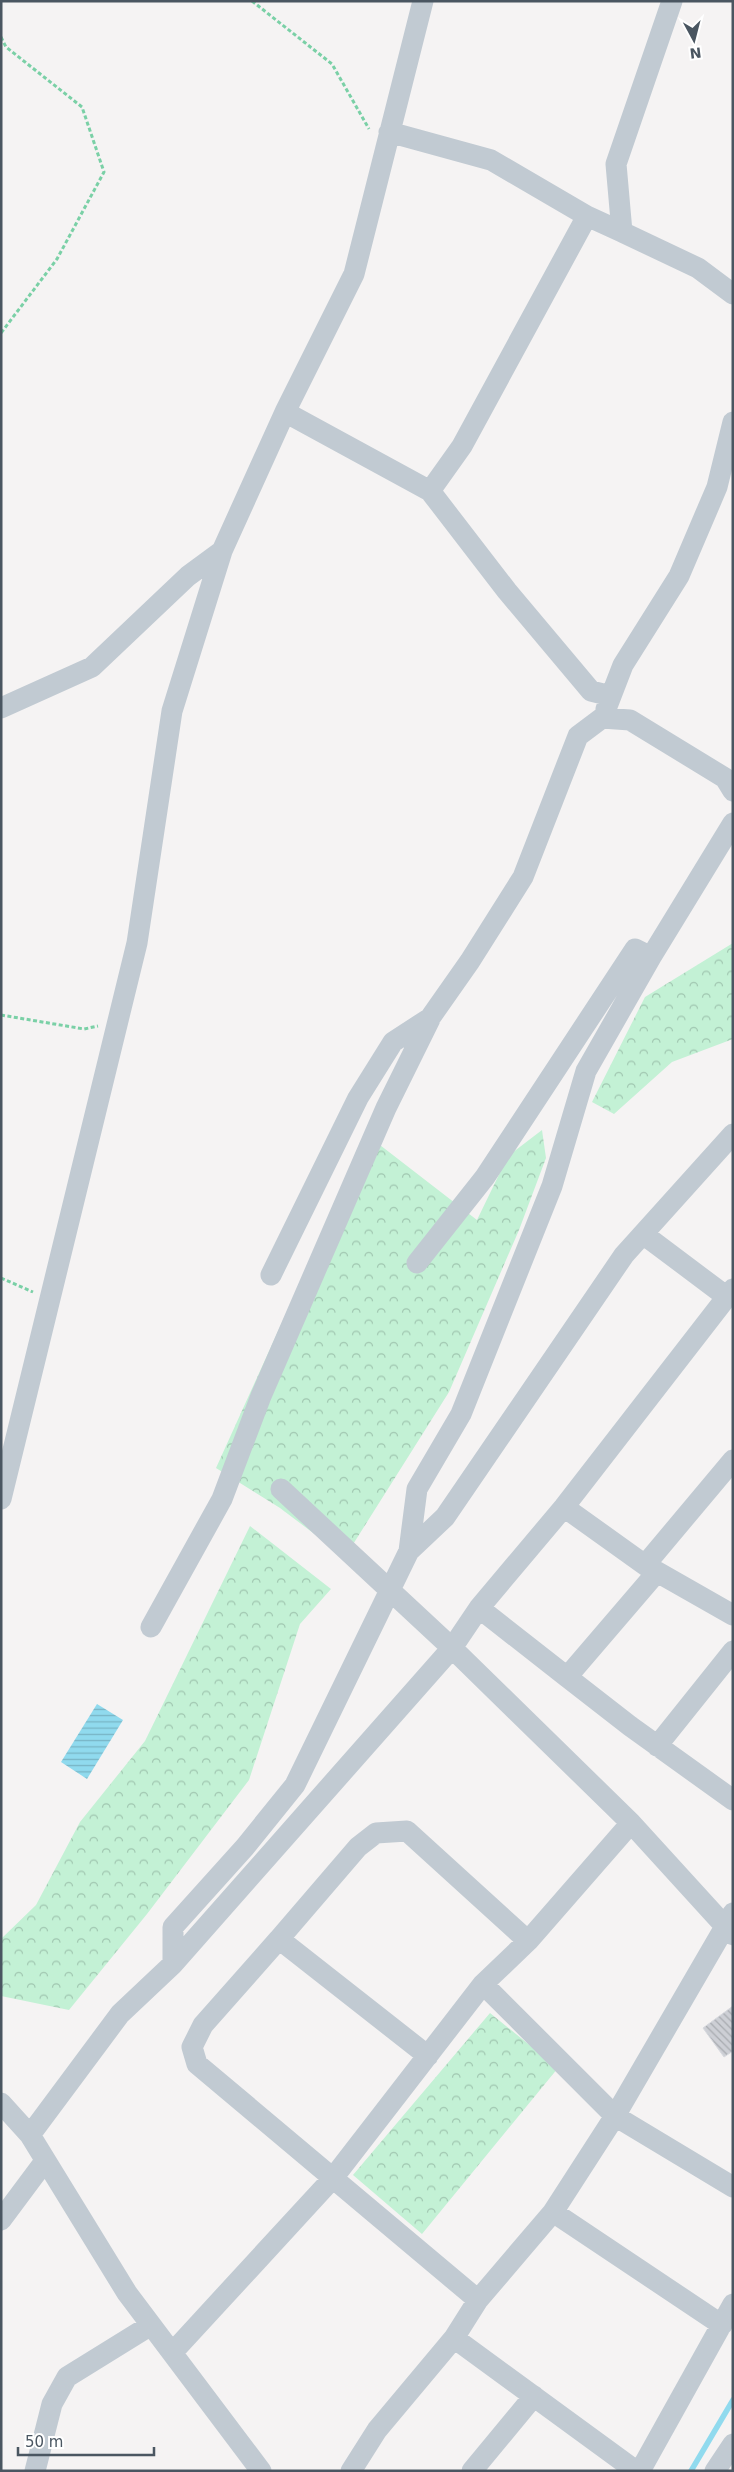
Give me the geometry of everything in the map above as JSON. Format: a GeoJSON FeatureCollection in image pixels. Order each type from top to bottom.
{"type":"FeatureCollection","features":[{"type":"Feature","properties":{"kind":"street"},"geometry":{"type":"LineString","coordinates":[[1,1498],[138,943],[172,711],[222,551],[285,412],[354,274],[423,1]]}},
{"type":"Feature","properties":{"kind":"street"},"geometry":{"type":"LineString","coordinates":[[622,232],[616,164],[672,1]]}},
{"type":"Feature","properties":{"kind":"street"},"geometry":{"type":"LineString","coordinates":[[387,141],[491,160],[587,216],[698,268],[733,294]]}},
{"type":"Feature","properties":{"kind":"street"},"geometry":{"type":"LineString","coordinates":[[430,491],[462,446],[587,216]]}},
{"type":"Feature","properties":{"kind":"street"},"geometry":{"type":"LineString","coordinates":[[285,412],[430,491],[507,591],[591,690],[611,696]]}},
{"type":"Feature","properties":{"kind":"street"},"geometry":{"type":"LineString","coordinates":[[151,1627],[222,1499],[261,1396],[386,1108],[430,1018],[470,961],[523,877],[578,736],[602,718],[623,665],[679,576],[717,487],[733,422]]}},
{"type":"Feature","properties":{"kind":"street"},"geometry":{"type":"LineString","coordinates":[[1,708],[92,667],[188,576],[222,551]]}},
{"type":"Feature","properties":{"kind":"street"},"geometry":{"type":"LineString","coordinates":[[602,718],[630,720],[726,778],[733,791]]}},
{"type":"Feature","properties":{"kind":"street"},"geometry":{"type":"LineString","coordinates":[[409,1551],[417,1489],[461,1414],[552,1186],[586,1071],[651,956],[733,823]]}},
{"type":"Feature","properties":{"kind":"street"},"geometry":{"type":"LineString","coordinates":[[417,1263],[485,1177],[635,949],[651,956]]}},
{"type":"Feature","properties":{"kind":"street"},"geometry":{"type":"LineString","coordinates":[[271,1275],[363,1090],[393,1042],[430,1018]]}},
{"type":"Feature","properties":{"kind":"street"},"geometry":{"type":"LineString","coordinates":[[174,1964],[173,1927],[245,1846],[294,1785],[409,1551],[445,1517],[624,1255],[733,1134]]}},
{"type":"Feature","properties":{"kind":"street"},"geometry":{"type":"LineString","coordinates":[[30,2135],[120,2014],[174,1964],[452,1648],[479,1608],[564,1507],[730,1293],[643,1234]]}},
{"type":"Feature","properties":{"kind":"street"},"geometry":{"type":"LineString","coordinates":[[567,1677],[733,1460]]}},
{"type":"Feature","properties":{"kind":"street"},"geometry":{"type":"LineString","coordinates":[[281,1489],[452,1648],[631,1822],[730,1925],[615,2116],[553,2212],[478,2300],[454,2338],[377,2430],[351,2471]]}},
{"type":"Feature","properties":{"kind":"street"},"geometry":{"type":"LineString","coordinates":[[564,1507],[651,1569],[733,1615]]}},
{"type":"Feature","properties":{"kind":"street"},"geometry":{"type":"LineString","coordinates":[[479,1608],[657,1746],[733,1800]]}},
{"type":"Feature","properties":{"kind":"street"},"geometry":{"type":"LineString","coordinates":[[657,1746],[733,1651]]}},
{"type":"Feature","properties":{"kind":"street"},"geometry":{"type":"LineString","coordinates":[[172,2353],[333,2178],[483,1984],[528,1941],[631,1822]]}},
{"type":"Feature","properties":{"kind":"street"},"geometry":{"type":"LineString","coordinates":[[478,2300],[197,2064],[192,2047],[202,2025],[358,1847],[376,1832],[407,1831],[528,1941]]}},
{"type":"Feature","properties":{"kind":"street"},"geometry":{"type":"LineString","coordinates":[[279,1939],[428,2056]]}},
{"type":"Feature","properties":{"kind":"street"},"geometry":{"type":"LineString","coordinates":[[483,1984],[615,2116],[733,2186]]}},
{"type":"Feature","properties":{"kind":"street"},"geometry":{"type":"LineString","coordinates":[[1,2102],[30,2135],[127,2293],[261,2471]]}},
{"type":"Feature","properties":{"kind":"street"},"geometry":{"type":"LineString","coordinates":[[1,2220],[46,2161]]}},
{"type":"Feature","properties":{"kind":"street"},"geometry":{"type":"LineString","coordinates":[[553,2212],[722,2325]]}},
{"type":"Feature","properties":{"kind":"street"},"geometry":{"type":"LineString","coordinates":[[454,2338],[638,2471],[733,2304]]}},
{"type":"Feature","properties":{"kind":"street"},"geometry":{"type":"LineString","coordinates":[[36,2471],[52,2404],[67,2377],[151,2325]]}},
{"type":"Feature","properties":{"kind":"street"},"geometry":{"type":"LineString","coordinates":[[472,2471],[534,2396]]}},
{"type":"Feature","properties":{"kind":"street"},"geometry":{"type":"LineString","coordinates":[[715,2471],[733,2444]]}},
{"type":"Feature","properties":{"kind":"path"},"geometry":{"type":"LineString","coordinates":[[252,1],[332,64],[363,120],[387,141]]}},
{"type":"Feature","properties":{"kind":"path"},"geometry":{"type":"LineString","coordinates":[[1,37],[6,47],[82,107],[104,172],[57,259],[1,333]]}},
{"type":"Feature","properties":{"kind":"path"},"geometry":{"type":"LineString","coordinates":[[1,1015],[84,1028],[118,1022]]}},
{"type":"Feature","properties":{"kind":"path"},"geometry":{"type":"LineString","coordinates":[[1,1278],[51,1300]]}},
{"type":"Feature","properties":{"kind":"green space"},"geometry":{"type":"Polygon","coordinates":[[[733,943],[733,1039],[672,1062],[614,1114],[592,1102],[645,997],[733,943]]]}},
{"type":"Feature","properties":{"kind":"green space"},"geometry":{"type":"Polygon","coordinates":[[[542,1130],[546,1158],[519,1230],[449,1392],[345,1557],[280,1508],[216,1468],[367,1135],[477,1220],[508,1156],[542,1130]]]}},
{"type":"Feature","properties":{"kind":"green space"},"geometry":{"type":"Polygon","coordinates":[[[250,1526],[331,1589],[300,1624],[249,1780],[147,1914],[69,2010],[1,1996],[1,1939],[36,1905],[80,1822],[145,1741],[250,1526]]]}},
{"type":"Feature","properties":{"kind":"green space"},"geometry":{"type":"Polygon","coordinates":[[[490,2013],[558,2068],[422,2234],[353,2175],[490,2013]]]}},
{"type":"Feature","properties":{"kind":"water"},"geometry":{"type":"Polygon","coordinates":[[[97,1704],[123,1720],[87,1779],[61,1762],[97,1704]]]}},
{"type":"Feature","properties":{"kind":"building"},"geometry":{"type":"Polygon","coordinates":[[[733,2006],[733,2051],[724,2057],[703,2028],[733,2006]]]}},
{"type":"Feature","properties":{"kind":"waterway"},"geometry":{"type":"LineString","coordinates":[[691,2471],[733,2400]]}}]}
